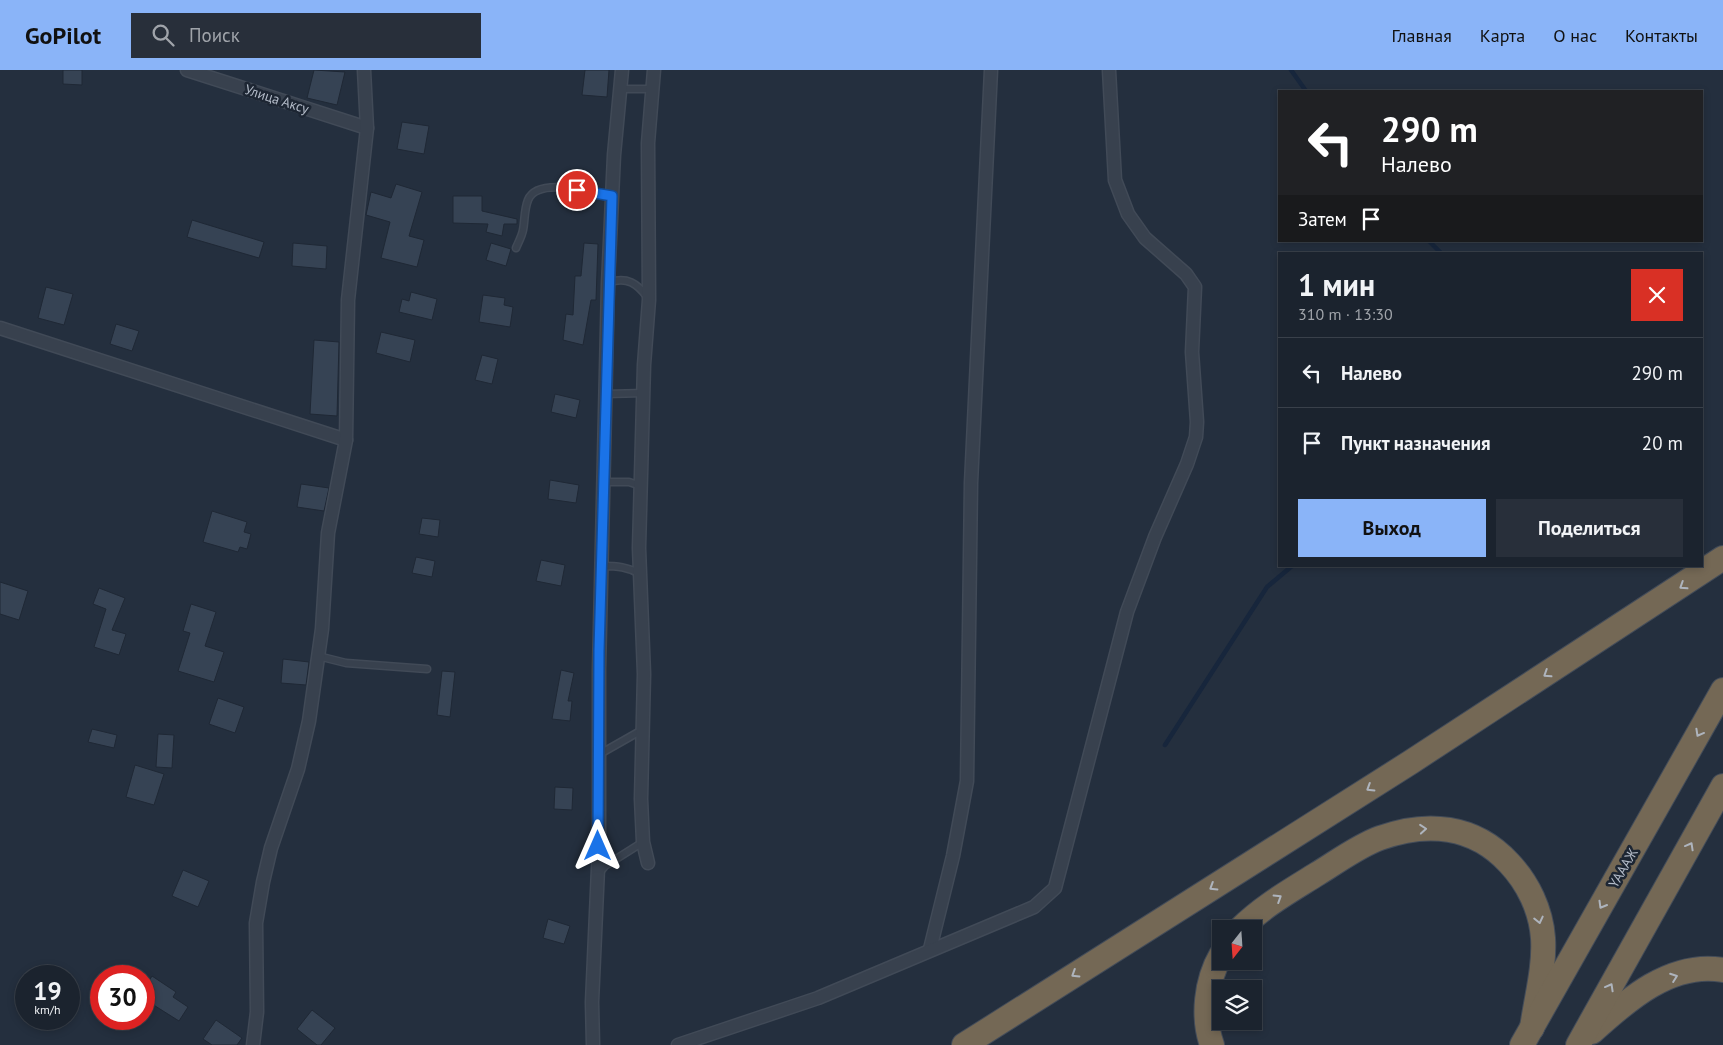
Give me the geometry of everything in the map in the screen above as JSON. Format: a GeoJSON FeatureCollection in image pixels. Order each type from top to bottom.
{"type":"FeatureCollection","features":[{"type":"Feature","properties":{"kind":"highway"},"geometry":{"type":"LineString","coordinates":[[964,1045],[1411,762],[1723,558]]}},
{"type":"Feature","properties":{"kind":"highway","name":"ҮАААЖ"},"geometry":{"type":"LineString","coordinates":[[1527,1037],[1723,690]]}},
{"type":"Feature","properties":{"kind":"highway"},"geometry":{"type":"LineString","coordinates":[[1578,1045],[1723,786]]}},
{"type":"Feature","properties":{"kind":"highway"},"geometry":{"type":"LineString","coordinates":[[1250,920],[1266,906],[1379,838],[1420,829],[1442,828],[1465,833],[1486,842],[1514,868],[1535,903],[1540,919],[1542,953],[1527,1037]]}},
{"type":"Feature","properties":{"kind":"highway"},"geometry":{"type":"LineString","coordinates":[[1212,1045],[1209,1036],[1207,998],[1216,970]]}},
{"type":"Feature","properties":{"kind":"highway"},"geometry":{"type":"LineString","coordinates":[[1578,1045],[1627,1001],[1646,988],[1696,970],[1723,970]]}},
{"type":"Feature","properties":{"kind":"street","name":"Улица Аксу"},"geometry":{"type":"LineString","coordinates":[[187,70],[367,128]]}},
{"type":"Feature","properties":{"kind":"street"},"geometry":{"type":"LineString","coordinates":[[253,1045],[258,1012],[256,923],[262,882],[298,769],[309,721],[318,656],[328,533],[346,440],[348,300],[367,128],[364,70]]}},
{"type":"Feature","properties":{"kind":"street"},"geometry":{"type":"LineString","coordinates":[[594,1045],[592,1002],[597,875],[601,576],[608,294],[612,196],[622,70]]}},
{"type":"Feature","properties":{"kind":"street"},"geometry":{"type":"LineString","coordinates":[[648,863],[643,842],[642,730],[644,674],[640,574],[644,393],[649,300],[648,143],[654,70]]}},
{"type":"Feature","properties":{"kind":"street"},"geometry":{"type":"LineString","coordinates":[[930,949],[954,856],[967,781],[971,483],[991,70]]}},
{"type":"Feature","properties":{"kind":"street"},"geometry":{"type":"LineString","coordinates":[[678,1045],[818,998],[930,949],[1034,907],[1055,888],[1127,612],[1187,464],[1196,437],[1197,422],[1192,352],[1195,328],[1195,287],[1186,274],[1145,238],[1128,214],[1115,180],[1109,70]]}},
{"type":"Feature","properties":{"kind":"street"},"geometry":{"type":"LineString","coordinates":[[0,328],[346,440]]}},
{"type":"Feature","properties":{"kind":"lane"},"geometry":{"type":"LineString","coordinates":[[620,89],[652,89]]}},
{"type":"Feature","properties":{"kind":"lane"},"geometry":{"type":"LineString","coordinates":[[516,248],[523,232],[524,213],[529,197],[537,190],[559,187],[612,196]]}},
{"type":"Feature","properties":{"kind":"lane"},"geometry":{"type":"LineString","coordinates":[[608,294],[610,282],[628,280],[642,290],[649,300]]}},
{"type":"Feature","properties":{"kind":"lane"},"geometry":{"type":"LineString","coordinates":[[607,394],[644,393]]}},
{"type":"Feature","properties":{"kind":"lane"},"geometry":{"type":"LineString","coordinates":[[604,488],[606,482],[642,486]]}},
{"type":"Feature","properties":{"kind":"lane"},"geometry":{"type":"LineString","coordinates":[[601,576],[603,566],[630,569],[640,574]]}},
{"type":"Feature","properties":{"kind":"lane"},"geometry":{"type":"LineString","coordinates":[[318,656],[346,663],[427,669]]}},
{"type":"Feature","properties":{"kind":"lane"},"geometry":{"type":"LineString","coordinates":[[598,755],[642,730]]}},
{"type":"Feature","properties":{"kind":"lane"},"geometry":{"type":"LineString","coordinates":[[597,875],[605,866],[643,842]]}},
{"type":"Feature","properties":{"kind":"building"},"geometry":{"type":"Polygon","coordinates":[[[63,70],[82,70],[82,85],[63,84],[63,70]]]}},
{"type":"Feature","properties":{"kind":"building"},"geometry":{"type":"Polygon","coordinates":[[[314,70],[345,72],[337,105],[307,98],[314,70]]]}},
{"type":"Feature","properties":{"kind":"building"},"geometry":{"type":"Polygon","coordinates":[[[585,70],[609,70],[607,97],[582,95],[585,70]]]}},
{"type":"Feature","properties":{"kind":"building"},"geometry":{"type":"Polygon","coordinates":[[[402,122],[429,126],[424,154],[397,149],[402,122]]]}},
{"type":"Feature","properties":{"kind":"building"},"geometry":{"type":"Polygon","coordinates":[[[396,184],[422,192],[409,236],[424,240],[417,267],[381,258],[390,222],[366,215],[371,192],[391,198],[396,184]]]}},
{"type":"Feature","properties":{"kind":"building"},"geometry":{"type":"Polygon","coordinates":[[[453,196],[482,196],[482,211],[517,219],[517,224],[504,224],[502,236],[486,232],[488,224],[453,223],[453,196]]]}},
{"type":"Feature","properties":{"kind":"building"},"geometry":{"type":"Polygon","coordinates":[[[192,220],[264,242],[259,258],[187,237],[192,220]]]}},
{"type":"Feature","properties":{"kind":"building"},"geometry":{"type":"Polygon","coordinates":[[[293,243],[327,246],[326,269],[292,266],[293,243]]]}},
{"type":"Feature","properties":{"kind":"building"},"geometry":{"type":"Polygon","coordinates":[[[491,243],[511,249],[506,266],[486,260],[491,243]]]}},
{"type":"Feature","properties":{"kind":"building"},"geometry":{"type":"Polygon","coordinates":[[[584,243],[598,244],[596,300],[591,300],[583,345],[563,340],[566,314],[573,315],[575,276],[581,276],[584,243]]]}},
{"type":"Feature","properties":{"kind":"building"},"geometry":{"type":"Polygon","coordinates":[[[46,287],[73,294],[64,325],[38,318],[46,287]]]}},
{"type":"Feature","properties":{"kind":"building"},"geometry":{"type":"Polygon","coordinates":[[[411,292],[437,299],[432,320],[399,312],[402,299],[409,301],[411,292]]]}},
{"type":"Feature","properties":{"kind":"building"},"geometry":{"type":"Polygon","coordinates":[[[483,295],[505,298],[504,305],[513,307],[510,327],[479,322],[483,295]]]}},
{"type":"Feature","properties":{"kind":"building"},"geometry":{"type":"Polygon","coordinates":[[[116,324],[139,331],[132,351],[110,344],[116,324]]]}},
{"type":"Feature","properties":{"kind":"building"},"geometry":{"type":"Polygon","coordinates":[[[381,332],[415,340],[410,362],[376,353],[381,332]]]}},
{"type":"Feature","properties":{"kind":"building"},"geometry":{"type":"Polygon","coordinates":[[[314,340],[339,342],[337,416],[310,414],[314,340]]]}},
{"type":"Feature","properties":{"kind":"building"},"geometry":{"type":"Polygon","coordinates":[[[482,355],[498,359],[492,384],[475,380],[482,355]]]}},
{"type":"Feature","properties":{"kind":"building"},"geometry":{"type":"Polygon","coordinates":[[[555,394],[580,400],[576,418],[551,412],[555,394]]]}},
{"type":"Feature","properties":{"kind":"building"},"geometry":{"type":"Polygon","coordinates":[[[550,480],[579,485],[576,503],[548,499],[550,480]]]}},
{"type":"Feature","properties":{"kind":"building"},"geometry":{"type":"Polygon","coordinates":[[[301,484],[329,488],[324,511],[297,507],[301,484]]]}},
{"type":"Feature","properties":{"kind":"building"},"geometry":{"type":"Polygon","coordinates":[[[212,511],[247,522],[244,532],[251,534],[247,549],[240,547],[238,552],[203,542],[212,511]]]}},
{"type":"Feature","properties":{"kind":"building"},"geometry":{"type":"Polygon","coordinates":[[[422,518],[440,520],[438,537],[419,534],[422,518]]]}},
{"type":"Feature","properties":{"kind":"building"},"geometry":{"type":"Polygon","coordinates":[[[416,557],[435,561],[432,577],[412,573],[416,557]]]}},
{"type":"Feature","properties":{"kind":"building"},"geometry":{"type":"Polygon","coordinates":[[[541,560],[565,565],[561,586],[536,581],[541,560]]]}},
{"type":"Feature","properties":{"kind":"building"},"geometry":{"type":"Polygon","coordinates":[[[0,582],[28,591],[19,620],[0,614],[0,582]]]}},
{"type":"Feature","properties":{"kind":"building"},"geometry":{"type":"Polygon","coordinates":[[[99,588],[125,598],[112,630],[126,634],[119,655],[94,647],[106,609],[93,604],[99,588]]]}},
{"type":"Feature","properties":{"kind":"building"},"geometry":{"type":"Polygon","coordinates":[[[191,604],[216,612],[205,646],[224,652],[214,682],[178,671],[190,633],[183,631],[191,604]]]}},
{"type":"Feature","properties":{"kind":"building"},"geometry":{"type":"Polygon","coordinates":[[[283,659],[309,662],[306,685],[281,683],[283,659]]]}},
{"type":"Feature","properties":{"kind":"building"},"geometry":{"type":"Polygon","coordinates":[[[561,670],[574,673],[568,701],[572,701],[570,721],[552,719],[561,670]]]}},
{"type":"Feature","properties":{"kind":"building"},"geometry":{"type":"Polygon","coordinates":[[[442,671],[455,672],[450,717],[437,715],[442,671]]]}},
{"type":"Feature","properties":{"kind":"building"},"geometry":{"type":"Polygon","coordinates":[[[218,698],[244,707],[235,733],[209,724],[218,698]]]}},
{"type":"Feature","properties":{"kind":"building"},"geometry":{"type":"Polygon","coordinates":[[[92,729],[117,735],[114,748],[88,742],[92,729]]]}},
{"type":"Feature","properties":{"kind":"building"},"geometry":{"type":"Polygon","coordinates":[[[158,734],[174,735],[172,768],[156,767],[158,734]]]}},
{"type":"Feature","properties":{"kind":"building"},"geometry":{"type":"Polygon","coordinates":[[[135,765],[164,774],[154,805],[126,797],[135,765]]]}},
{"type":"Feature","properties":{"kind":"building"},"geometry":{"type":"Polygon","coordinates":[[[555,787],[573,788],[572,810],[554,809],[555,787]]]}},
{"type":"Feature","properties":{"kind":"building"},"geometry":{"type":"Polygon","coordinates":[[[183,870],[209,881],[198,907],[172,896],[183,870]]]}},
{"type":"Feature","properties":{"kind":"building"},"geometry":{"type":"Polygon","coordinates":[[[548,919],[570,926],[564,944],[543,938],[548,919]]]}},
{"type":"Feature","properties":{"kind":"building"},"geometry":{"type":"Polygon","coordinates":[[[155,978],[176,992],[173,997],[188,1007],[179,1021],[155,1006],[155,978]]]}},
{"type":"Feature","properties":{"kind":"building"},"geometry":{"type":"Polygon","coordinates":[[[312,1010],[335,1028],[321,1045],[317,1045],[297,1029],[312,1010]]]}},
{"type":"Feature","properties":{"kind":"building"},"geometry":{"type":"Polygon","coordinates":[[[216,1020],[242,1038],[237,1045],[212,1045],[203,1039],[216,1020]]]}},
{"type":"Feature","properties":{"kind":"waterway"},"geometry":{"type":"LineString","coordinates":[[1291,70],[1305,90]]}},
{"type":"Feature","properties":{"kind":"waterway"},"geometry":{"type":"LineString","coordinates":[[1430,242],[1440,252]]}},
{"type":"Feature","properties":{"kind":"waterway"},"geometry":{"type":"LineString","coordinates":[[1165,745],[1267,587],[1291,567]]}},
{"type":"Feature","properties":{"kind":"route"},"geometry":{"type":"LineString","coordinates":[[577,190],[612,196],[608,284],[605,465],[602,508],[598,846]]}}]}
